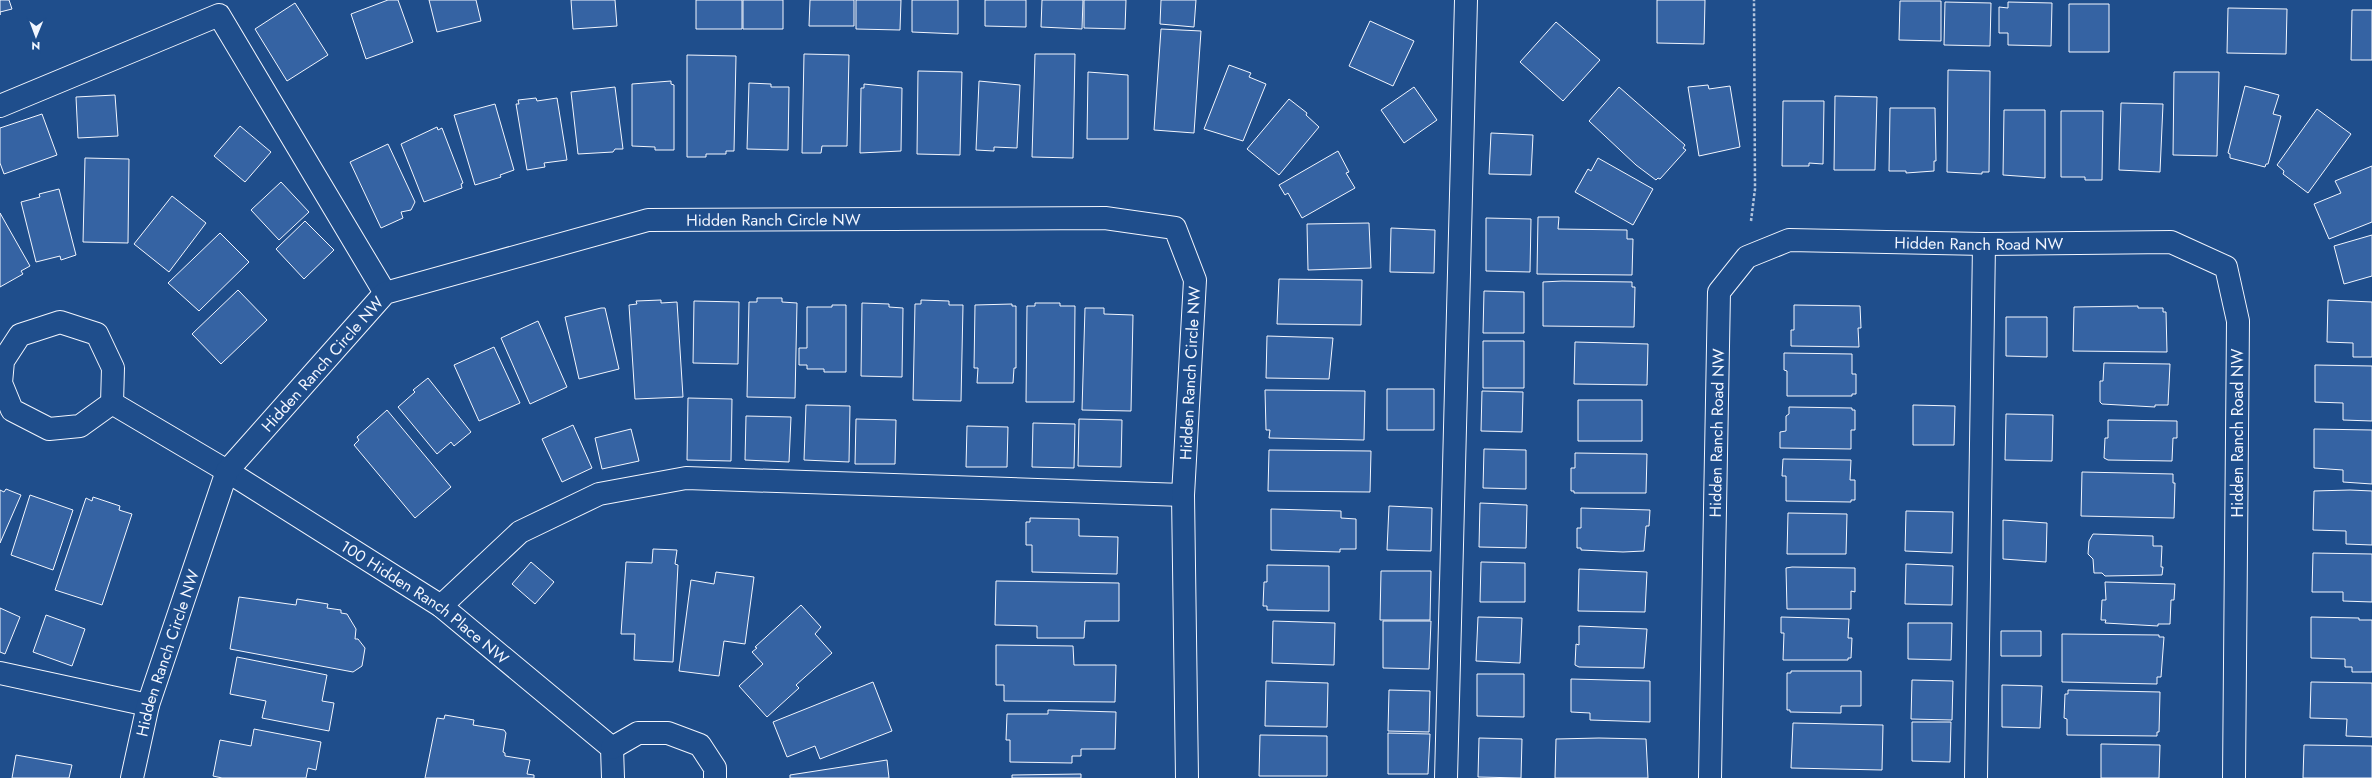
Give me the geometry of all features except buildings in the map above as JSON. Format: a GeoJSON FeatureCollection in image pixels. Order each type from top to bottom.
{"type":"FeatureCollection","features":[{"type":"Feature","properties":{"kind":"street"},"geometry":{"type":"LineString","coordinates":[[1446,778],[1466,0]]}},
{"type":"Feature","properties":{"kind":"street"},"geometry":{"type":"LineString","coordinates":[[0,106],[219,15],[385,293]]}},
{"type":"Feature","properties":{"kind":"street","name":"Hidden Ranch Circle NW"},"geometry":{"type":"LineString","coordinates":[[132,778],[148,705],[227,471],[385,293],[648,220],[1105,218],[1175,228],[1195,280],[1183,495],[1187,778]]}},
{"type":"Feature","properties":{"kind":"street","name":"Hidden Ranch Road NW"},"geometry":{"type":"LineString","coordinates":[[1710,778],[1719,292],[1747,258],[1789,240],[1984,244],[2171,242],[2226,267],[2238,321],[2234,778]]}},
{"type":"Feature","properties":{"kind":"street"},"geometry":{"type":"LineString","coordinates":[[1976,778],[1984,244]]}},
{"type":"Feature","properties":{"kind":"street"},"geometry":{"type":"LineString","coordinates":[[60,322],[97,334],[113,368],[112,403],[80,426],[49,429],[12,410],[1,383],[3,361],[20,335],[60,322]]}},
{"type":"Feature","properties":{"kind":"street","name":"100 Hidden Ranch Place NW"},"geometry":{"type":"LineString","coordinates":[[112,403],[227,471],[441,606],[612,748]]}},
{"type":"Feature","properties":{"kind":"street"},"geometry":{"type":"LineString","coordinates":[[441,606],[520,532],[599,494],[686,478],[1183,495]]}},
{"type":"Feature","properties":{"kind":"street"},"geometry":{"type":"LineString","coordinates":[[0,673],[148,705]]}},
{"type":"Feature","properties":{"kind":"street"},"geometry":{"type":"LineString","coordinates":[[613,778],[612,748],[638,733],[668,733],[700,745],[715,768],[715,778]]}},
{"type":"Feature","properties":{"kind":"path"},"geometry":{"type":"LineString","coordinates":[[1747,258],[1755,190],[1754,0]]}}]}
